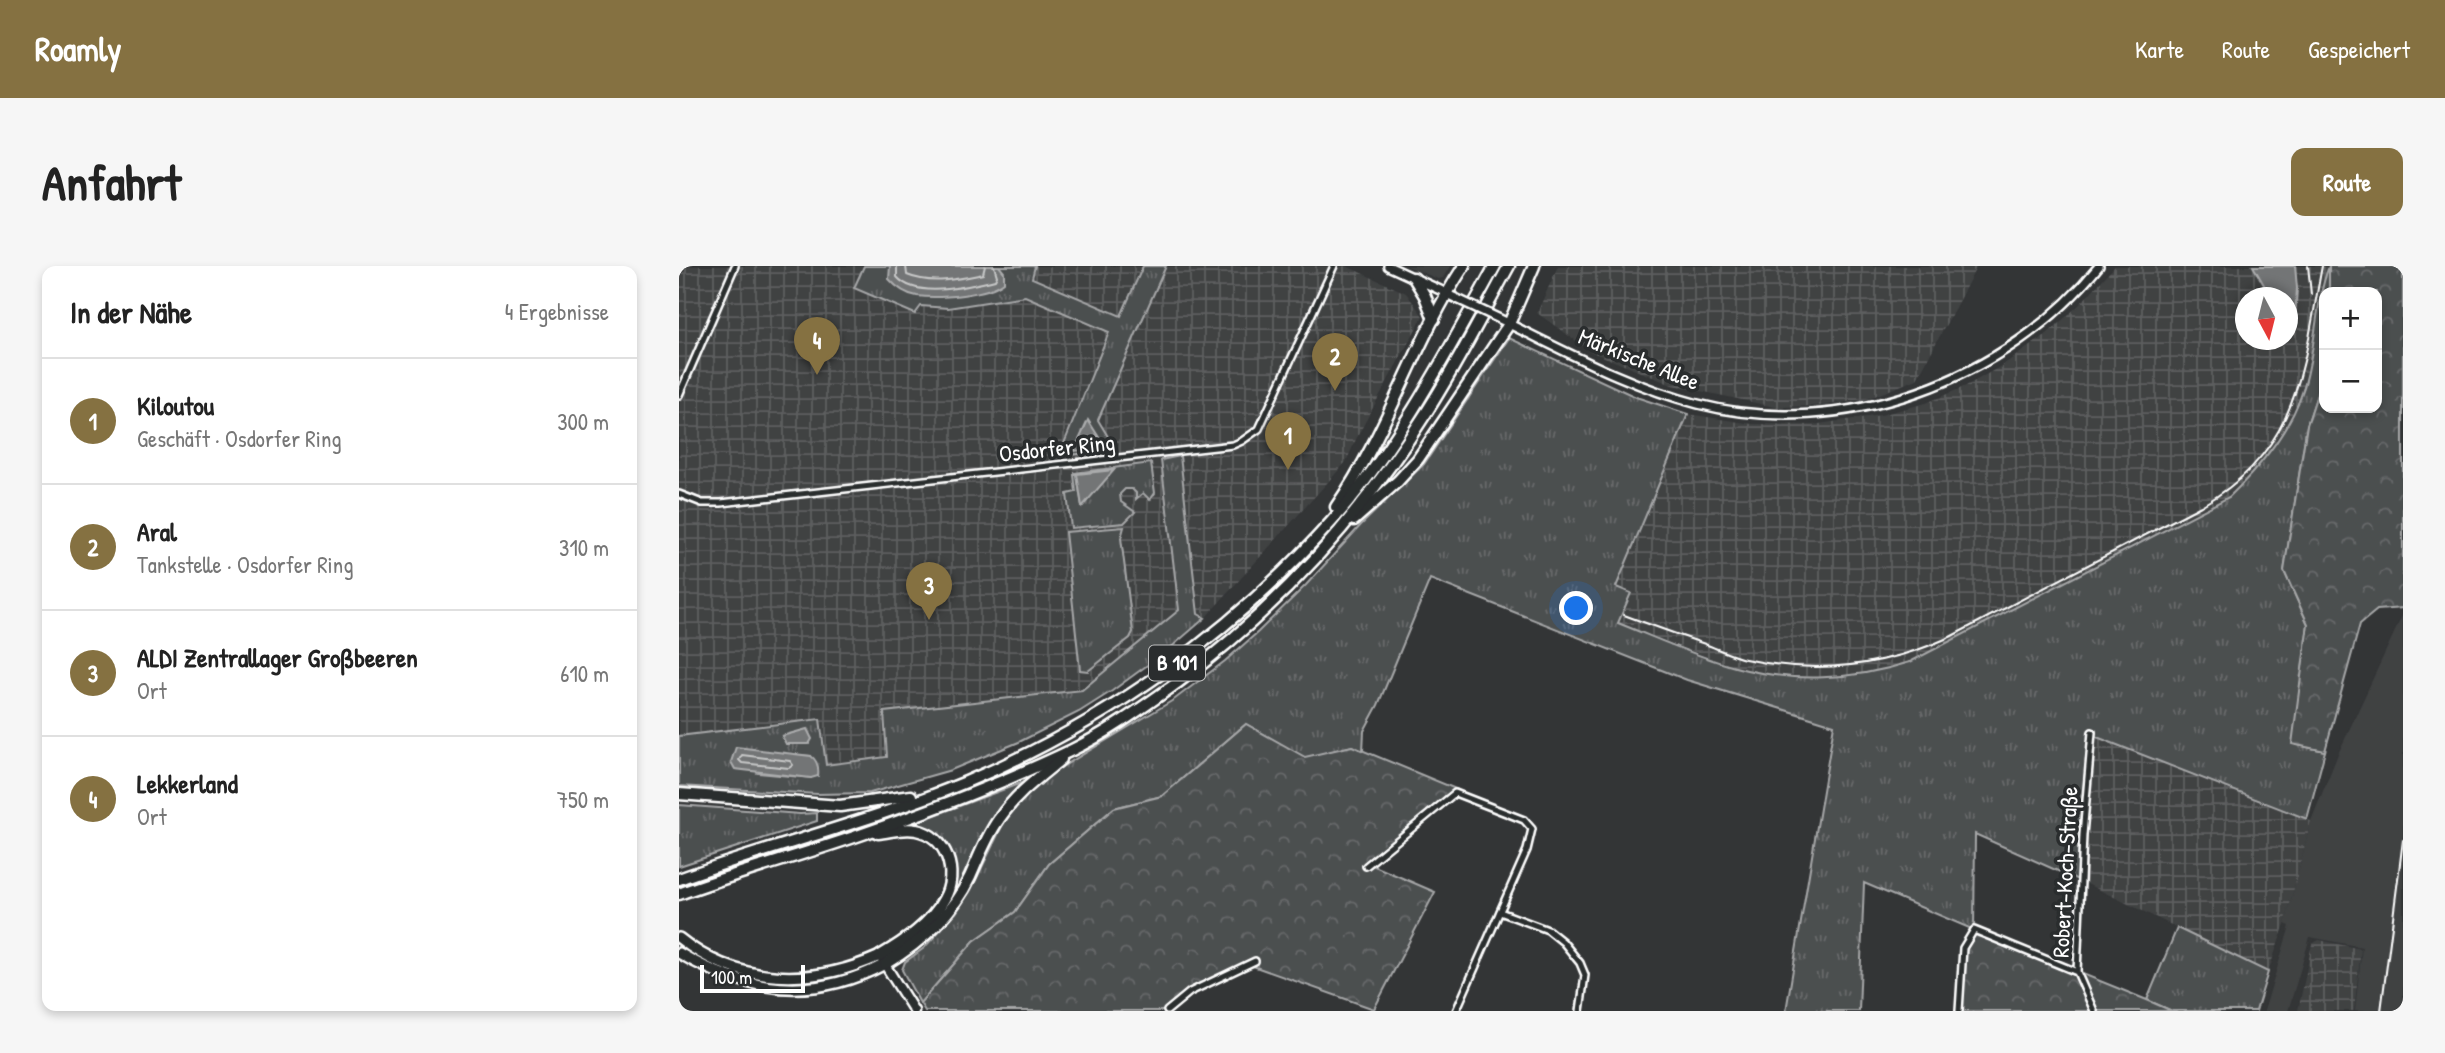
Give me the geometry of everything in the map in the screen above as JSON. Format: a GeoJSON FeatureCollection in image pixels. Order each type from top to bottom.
{"type":"FeatureCollection","features":[{"type":"Feature","properties":{"kind":"highway"},"geometry":{"type":"LineString","coordinates":[[1309,544],[1366,459],[1434,319],[1464,266]]}},
{"type":"Feature","properties":{"kind":"highway","name":"B 101"},"geometry":{"type":"LineString","coordinates":[[679,879],[946,790],[1024,755],[1123,700],[1184,658],[1243,610],[1332,521],[1369,474],[1415,405],[1495,266]]}},
{"type":"Feature","properties":{"kind":"highway","name":"B 101"},"geometry":{"type":"LineString","coordinates":[[679,894],[857,836],[983,790],[1073,750],[1134,714],[1217,652],[1252,622],[1343,527],[1426,413],[1509,266]]}},
{"type":"Feature","properties":{"kind":"highway"},"geometry":{"type":"LineString","coordinates":[[1343,527],[1381,497],[1418,460],[1506,322],[1534,266]]}},
{"type":"Feature","properties":{"kind":"highway"},"geometry":{"type":"LineString","coordinates":[[1414,278],[1434,319]]}},
{"type":"Feature","properties":{"kind":"highway"},"geometry":{"type":"LineString","coordinates":[[882,960],[914,946],[939,923],[960,894],[985,840],[1006,809],[1033,780],[1073,750]]}},
{"type":"Feature","properties":{"kind":"highway"},"geometry":{"type":"LineString","coordinates":[[679,794],[840,806],[946,790]]}},
{"type":"Feature","properties":{"kind":"highway"},"geometry":{"type":"LineString","coordinates":[[857,836],[904,829],[915,830],[934,839],[944,849],[950,866],[951,883],[940,905],[911,936],[882,960]]}},
{"type":"Feature","properties":{"kind":"main road"},"geometry":{"type":"LineString","coordinates":[[679,938],[706,958],[730,968],[767,977],[803,978],[832,974],[882,960]]}},
{"type":"Feature","properties":{"kind":"main road"},"geometry":{"type":"LineString","coordinates":[[679,953],[732,979],[770,988],[800,989],[834,985],[863,976],[882,960]]}},
{"type":"Feature","properties":{"kind":"main road"},"geometry":{"type":"LineString","coordinates":[[882,960],[914,1011]]}},
{"type":"Feature","properties":{"kind":"street"},"geometry":{"type":"LineString","coordinates":[[679,396],[735,266]]}},
{"type":"Feature","properties":{"kind":"street","name":"Osdorfer Ring"},"geometry":{"type":"LineString","coordinates":[[679,494],[702,503],[721,503],[1233,445],[1259,429],[1334,266]]}},
{"type":"Feature","properties":{"kind":"street","name":"Märkische Allee"},"geometry":{"type":"LineString","coordinates":[[1388,266],[1622,378],[1700,404],[1769,414],[1818,413],[1889,401],[1919,392],[1962,373],[1997,355],[2044,322],[2074,295],[2099,266]]}},
{"type":"Feature","properties":{"kind":"street","name":"Robert-Koch-Straße"},"geometry":{"type":"LineString","coordinates":[[2092,733],[2083,835],[2077,972],[2094,1011]]}},
{"type":"Feature","properties":{"kind":"street"},"geometry":{"type":"LineString","coordinates":[[1366,866],[1455,793],[1524,820],[1532,829],[1527,850],[1456,1011]]}},
{"type":"Feature","properties":{"kind":"street"},"geometry":{"type":"LineString","coordinates":[[1500,912],[1548,930],[1563,942],[1580,963],[1585,975],[1580,1011]]}},
{"type":"Feature","properties":{"kind":"street"},"geometry":{"type":"LineString","coordinates":[[1959,1011],[1963,948],[1974,930],[2077,972]]}},
{"type":"Feature","properties":{"kind":"street"},"geometry":{"type":"LineString","coordinates":[[1167,1011],[1190,992],[1255,961]]}},
{"type":"Feature","properties":{"kind":"shaded area"},"geometry":{"type":"Polygon","coordinates":[[[679,266],[1346,266],[1406,293],[1423,316],[1346,462],[1205,618],[1179,610],[1082,690],[884,712],[887,757],[825,765],[820,719],[679,735],[679,266]]]}},
{"type":"Feature","properties":{"kind":"shaded area"},"geometry":{"type":"Polygon","coordinates":[[[1407,266],[1450,266],[1443,278],[1438,279],[1407,266]]]}},
{"type":"Feature","properties":{"kind":"shaded area"},"geometry":{"type":"Polygon","coordinates":[[[1558,266],[1977,266],[1917,379],[1867,399],[1821,406],[1775,407],[1672,385],[1592,352],[1537,313],[1558,266]]]}},
{"type":"Feature","properties":{"kind":"shaded area"},"geometry":{"type":"Polygon","coordinates":[[[2115,266],[2328,266],[2324,287],[2319,287],[2319,311],[2304,387],[2283,434],[2250,476],[2229,497],[1928,653],[1883,671],[1825,678],[1763,673],[1734,667],[1618,623],[1615,587],[1688,414],[1752,424],[1812,425],[1881,415],[1926,403],[1966,386],[2003,365],[2047,334],[2080,304],[2115,266]]]}},
{"type":"Feature","properties":{"kind":"shaded area"},"geometry":{"type":"Polygon","coordinates":[[[2403,614],[2403,1011],[2355,1011],[2362,947],[2310,937],[2288,1011],[2264,1011],[2290,926],[2285,924],[2311,821],[2338,754],[2403,614]]]}},
{"type":"Feature","properties":{"kind":"shaded area"},"geometry":{"type":"Polygon","coordinates":[[[2095,737],[2311,821],[2285,924],[2268,972],[2083,882],[2092,744],[2095,737]]]}},
{"type":"Feature","properties":{"kind":"shaded area"},"geometry":{"type":"Polygon","coordinates":[[[2319,940],[2361,949],[2354,1011],[2298,1011],[2312,944],[2319,940]]]}},
{"type":"Feature","properties":{"kind":"green space"},"geometry":{"type":"Polygon","coordinates":[[[864,266],[1035,266],[1032,278],[1121,316],[1143,266],[1166,266],[1098,420],[1116,450],[1059,456],[1109,332],[1025,296],[948,308],[921,306],[915,314],[854,288],[864,266]]]}},
{"type":"Feature","properties":{"kind":"green space"},"geometry":{"type":"Polygon","coordinates":[[[2329,266],[2329,287],[2323,287],[2329,266]]]}},
{"type":"Feature","properties":{"kind":"green space"},"geometry":{"type":"Polygon","coordinates":[[[2329,266],[2403,266],[2403,608],[2377,610],[2360,624],[2325,751],[2292,744],[2308,624],[2284,571],[2307,425],[2319,388],[2319,413],[2382,413],[2382,287],[2329,287],[2329,266]]]}},
{"type":"Feature","properties":{"kind":"green space"},"geometry":{"type":"Polygon","coordinates":[[[2319,307],[2319,388],[2307,425],[2284,571],[2308,624],[2293,744],[2325,751],[2307,819],[2089,734],[2079,832],[2078,880],[1975,834],[1974,930],[1864,883],[1859,1011],[1786,1011],[1834,725],[1687,680],[1430,579],[1378,705],[1364,731],[1363,751],[1352,746],[1305,758],[1246,724],[1162,796],[1114,808],[1049,864],[1015,912],[974,941],[920,1003],[902,970],[905,962],[924,948],[956,913],[971,890],[1006,818],[1025,795],[1047,776],[1175,699],[1258,632],[1424,464],[1509,338],[1636,397],[1688,414],[1616,587],[1631,593],[1618,623],[1705,658],[1735,667],[1801,677],[1867,673],[1910,662],[2229,497],[2252,473],[2283,433],[2298,403],[2308,372],[2319,307]]]}},
{"type":"Feature","properties":{"kind":"green space"},"geometry":{"type":"Polygon","coordinates":[[[1180,456],[1198,614],[1205,618],[1168,650],[1112,691],[1079,712],[1019,742],[951,770],[870,793],[817,794],[679,786],[679,736],[820,719],[826,765],[887,757],[884,712],[1082,690],[1179,610],[1161,460],[1180,456]],[[796,755],[759,773],[811,778],[811,756],[796,755]]]}},
{"type":"Feature","properties":{"kind":"green space"},"geometry":{"type":"Polygon","coordinates":[[[1151,463],[1155,493],[1150,500],[1143,493],[1136,499],[1136,493],[1132,489],[1125,489],[1120,494],[1121,502],[1135,512],[1124,523],[1071,528],[1067,494],[1076,492],[1074,475],[1077,475],[1082,506],[1113,470],[1074,473],[1151,463]]]}},
{"type":"Feature","properties":{"kind":"green space"},"geometry":{"type":"Polygon","coordinates":[[[1124,527],[1121,538],[1133,632],[1130,638],[1088,671],[1080,670],[1065,532],[1124,527]]]}},
{"type":"Feature","properties":{"kind":"green space"},"geometry":{"type":"Polygon","coordinates":[[[1246,724],[1305,757],[1352,746],[1456,789],[1365,862],[1435,892],[1374,1009],[1253,966],[1190,992],[1168,1011],[925,1011],[920,1003],[974,941],[1015,912],[1049,864],[1114,808],[1162,796],[1246,724]]]}},
{"type":"Feature","properties":{"kind":"green space"},"geometry":{"type":"Polygon","coordinates":[[[1021,783],[994,815],[953,899],[942,913],[915,937],[948,901],[956,870],[949,850],[932,835],[911,824],[1021,783]]]}},
{"type":"Feature","properties":{"kind":"green space"},"geometry":{"type":"Polygon","coordinates":[[[679,805],[817,813],[817,821],[679,866],[679,805]]]}},
{"type":"Feature","properties":{"kind":"green space"},"geometry":{"type":"Polygon","coordinates":[[[2177,928],[2268,972],[2256,1011],[2172,1011],[2147,1000],[2177,928]]]}},
{"type":"Feature","properties":{"kind":"green space"},"geometry":{"type":"Polygon","coordinates":[[[1974,930],[2172,1011],[1961,1011],[1966,949],[1974,930]]]}},
{"type":"Feature","properties":{"kind":"water"},"geometry":{"type":"Polygon","coordinates":[[[890,266],[999,266],[1004,272],[1004,282],[987,290],[962,295],[917,296],[901,290],[889,279],[890,266]]]}},
{"type":"Feature","properties":{"kind":"water"},"geometry":{"type":"Polygon","coordinates":[[[2253,266],[2295,266],[2297,287],[2265,287],[2253,266]]]}},
{"type":"Feature","properties":{"kind":"water"},"geometry":{"type":"Polygon","coordinates":[[[1088,420],[1105,447],[1074,451],[1088,420]]]}},
{"type":"Feature","properties":{"kind":"water"},"geometry":{"type":"Polygon","coordinates":[[[1114,470],[1082,507],[1077,474],[1114,470]]]}},
{"type":"Feature","properties":{"kind":"water"},"geometry":{"type":"Polygon","coordinates":[[[807,729],[812,739],[809,744],[786,744],[782,736],[807,729]]]}},
{"type":"Feature","properties":{"kind":"water"},"geometry":{"type":"Polygon","coordinates":[[[736,747],[811,756],[818,765],[818,776],[811,778],[735,769],[731,762],[736,747]]]}},
{"type":"Feature","properties":{"kind":"railway"},"geometry":{"type":"LineString","coordinates":[[2308,266],[2311,294]]}},
{"type":"Feature","properties":{"kind":"railway"},"geometry":{"type":"LineString","coordinates":[[1624,615],[1740,658],[1798,667],[1875,661],[1950,637],[2201,506],[2234,484],[2259,459],[2278,432],[2292,403],[2309,338],[2322,266]]}},
{"type":"Feature","properties":{"kind":"railway"},"geometry":{"type":"LineString","coordinates":[[2381,1011],[2403,840]]}},
{"type":"Feature","properties":{"kind":"place","name":"Lekkerland"},"geometry":{"type":"Point","coordinates":[817,375]}},
{"type":"Feature","properties":{"kind":"place","name":"Aral"},"geometry":{"type":"Point","coordinates":[1335,391]}},
{"type":"Feature","properties":{"kind":"place","name":"Kiloutou"},"geometry":{"type":"Point","coordinates":[1288,470]}},
{"type":"Feature","properties":{"kind":"place","name":"ALDI Zentrallager Großbeeren"},"geometry":{"type":"Point","coordinates":[929,620]}}]}
